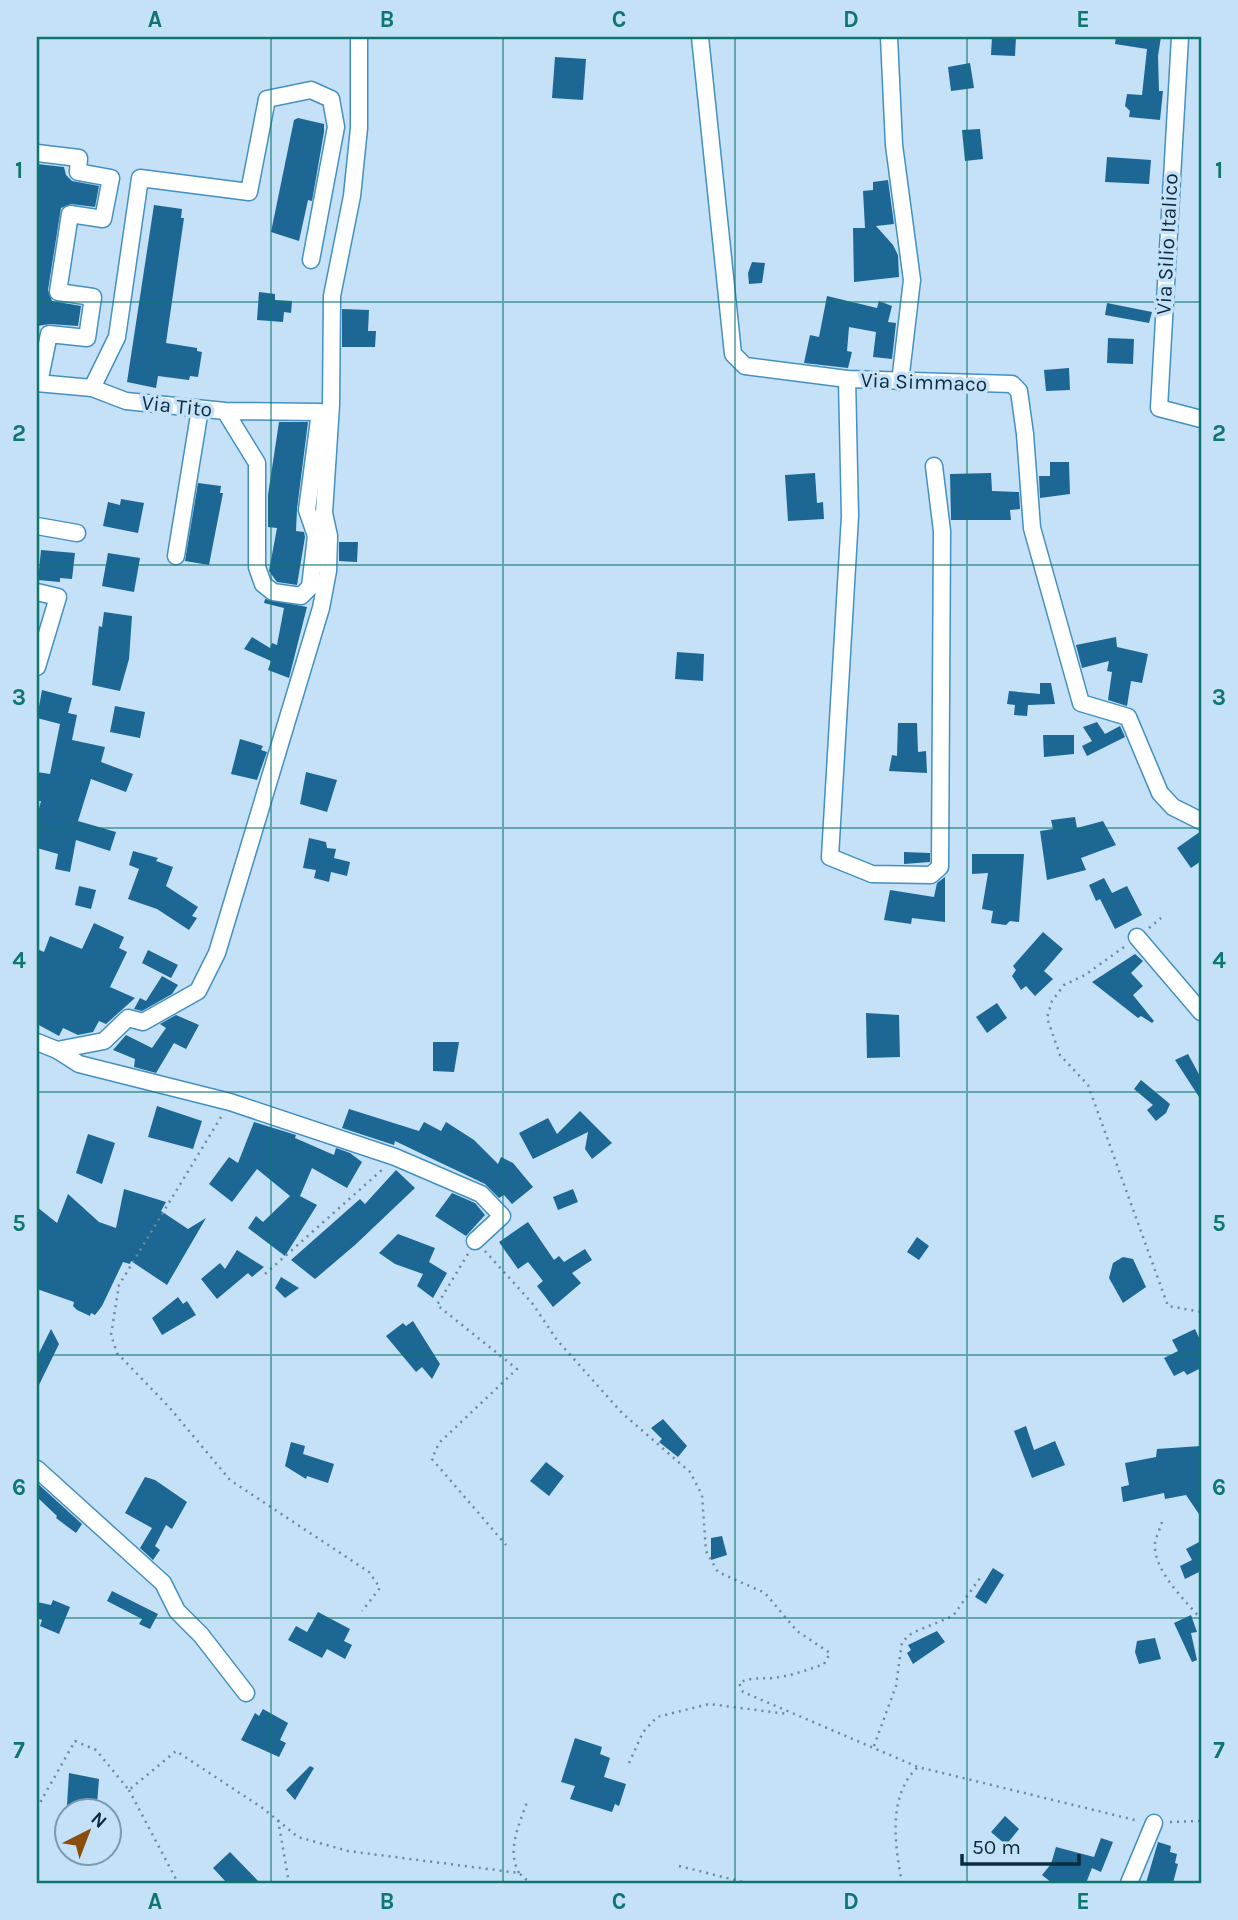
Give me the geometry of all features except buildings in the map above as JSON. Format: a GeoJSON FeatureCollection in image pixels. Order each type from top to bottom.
{"type":"FeatureCollection","features":[{"type":"Feature","properties":{"kind":"street"},"geometry":{"type":"LineString","coordinates":[[57,1049],[104,1041],[128,1018],[143,1022],[198,991],[217,953],[265,799],[321,608],[328,570],[329,536],[324,513],[331,405],[332,296],[352,196],[359,128],[359,37]]}},
{"type":"Feature","properties":{"kind":"street","name":"Via Simmaco"},"geometry":{"type":"LineString","coordinates":[[700,37],[733,354],[745,366],[847,379],[1012,384],[1018,391],[1025,434],[1032,528],[1080,703],[1128,717],[1160,793],[1173,807],[1201,821]]}},
{"type":"Feature","properties":{"kind":"street"},"geometry":{"type":"LineString","coordinates":[[889,37],[894,145],[912,279],[900,382]]}},
{"type":"Feature","properties":{"kind":"street","name":"Via Silio Italico"},"geometry":{"type":"LineString","coordinates":[[1180,37],[1159,408],[1201,419]]}},
{"type":"Feature","properties":{"kind":"street"},"geometry":{"type":"LineString","coordinates":[[92,388],[117,337],[140,178],[249,192],[267,99],[310,90],[331,99],[336,127],[312,260]]}},
{"type":"Feature","properties":{"kind":"street"},"geometry":{"type":"LineString","coordinates":[[37,153],[79,158],[78,172],[111,178],[103,219],[70,214],[58,292],[93,297],[87,338],[49,334],[38,383]]}},
{"type":"Feature","properties":{"kind":"street"},"geometry":{"type":"LineString","coordinates":[[847,379],[850,516],[830,856],[872,874],[930,875],[940,867],[942,531],[934,466]]}},
{"type":"Feature","properties":{"kind":"street","name":"Via Tito"},"geometry":{"type":"LineString","coordinates":[[38,383],[92,388],[126,401],[225,411],[320,412],[307,510],[316,536],[310,587],[301,596],[273,592],[264,584],[257,567],[257,463],[225,411]]}},
{"type":"Feature","properties":{"kind":"street"},"geometry":{"type":"LineString","coordinates":[[176,556],[200,408]]}},
{"type":"Feature","properties":{"kind":"street"},"geometry":{"type":"LineString","coordinates":[[37,526],[77,533]]}},
{"type":"Feature","properties":{"kind":"street"},"geometry":{"type":"LineString","coordinates":[[37,592],[58,597],[37,667]]}},
{"type":"Feature","properties":{"kind":"street"},"geometry":{"type":"LineString","coordinates":[[1137,937],[1201,1012]]}},
{"type":"Feature","properties":{"kind":"street"},"geometry":{"type":"LineString","coordinates":[[37,1042],[57,1049],[79,1063],[230,1102],[396,1157],[481,1194],[502,1216],[475,1241]]}},
{"type":"Feature","properties":{"kind":"street"},"geometry":{"type":"LineString","coordinates":[[37,1469],[163,1583],[177,1611],[201,1635],[246,1693]]}},
{"type":"Feature","properties":{"kind":"street"},"geometry":{"type":"LineString","coordinates":[[1129,1883],[1154,1823]]}},
{"type":"Feature","properties":{"kind":"path"},"geometry":{"type":"LineString","coordinates":[[1137,937],[1085,975],[1064,985],[1052,1001],[1047,1018],[1060,1055],[1088,1085],[1168,1306],[1201,1312]]}},
{"type":"Feature","properties":{"kind":"path"},"geometry":{"type":"LineString","coordinates":[[230,1102],[119,1285],[111,1335],[117,1353],[169,1407],[230,1480],[376,1580],[380,1588],[362,1611]]}},
{"type":"Feature","properties":{"kind":"path"},"geometry":{"type":"LineString","coordinates":[[265,1274],[328,1221],[396,1157]]}},
{"type":"Feature","properties":{"kind":"path"},"geometry":{"type":"LineString","coordinates":[[506,1545],[432,1459],[439,1443],[517,1369],[437,1305],[475,1241],[532,1303],[557,1340],[614,1404],[690,1472],[702,1495],[706,1551],[718,1572],[765,1593],[797,1631],[830,1653],[824,1664],[815,1668],[773,1678],[750,1678],[739,1683],[743,1692],[918,1767],[1154,1823],[1201,1821]]}},
{"type":"Feature","properties":{"kind":"path"},"geometry":{"type":"LineString","coordinates":[[1162,1522],[1155,1544],[1158,1561],[1174,1587],[1201,1619]]}},
{"type":"Feature","properties":{"kind":"path"},"geometry":{"type":"LineString","coordinates":[[874,1746],[896,1686],[902,1642],[912,1633],[953,1616],[979,1578]]}},
{"type":"Feature","properties":{"kind":"path"},"geometry":{"type":"LineString","coordinates":[[629,1763],[643,1732],[657,1717],[709,1704],[791,1714]]}},
{"type":"Feature","properties":{"kind":"path"},"geometry":{"type":"LineString","coordinates":[[37,1808],[75,1741],[96,1750],[129,1790],[178,1883]]}},
{"type":"Feature","properties":{"kind":"path"},"geometry":{"type":"LineString","coordinates":[[129,1790],[176,1751],[278,1820],[298,1837],[348,1851],[519,1873]]}},
{"type":"Feature","properties":{"kind":"path"},"geometry":{"type":"LineString","coordinates":[[902,1883],[897,1853],[896,1812],[908,1775],[918,1767]]}},
{"type":"Feature","properties":{"kind":"path"},"geometry":{"type":"LineString","coordinates":[[528,1799],[515,1835],[513,1863],[530,1883]]}},
{"type":"Feature","properties":{"kind":"path"},"geometry":{"type":"LineString","coordinates":[[278,1820],[289,1883]]}},
{"type":"Feature","properties":{"kind":"path"},"geometry":{"type":"LineString","coordinates":[[679,1866],[747,1883]]}}]}
